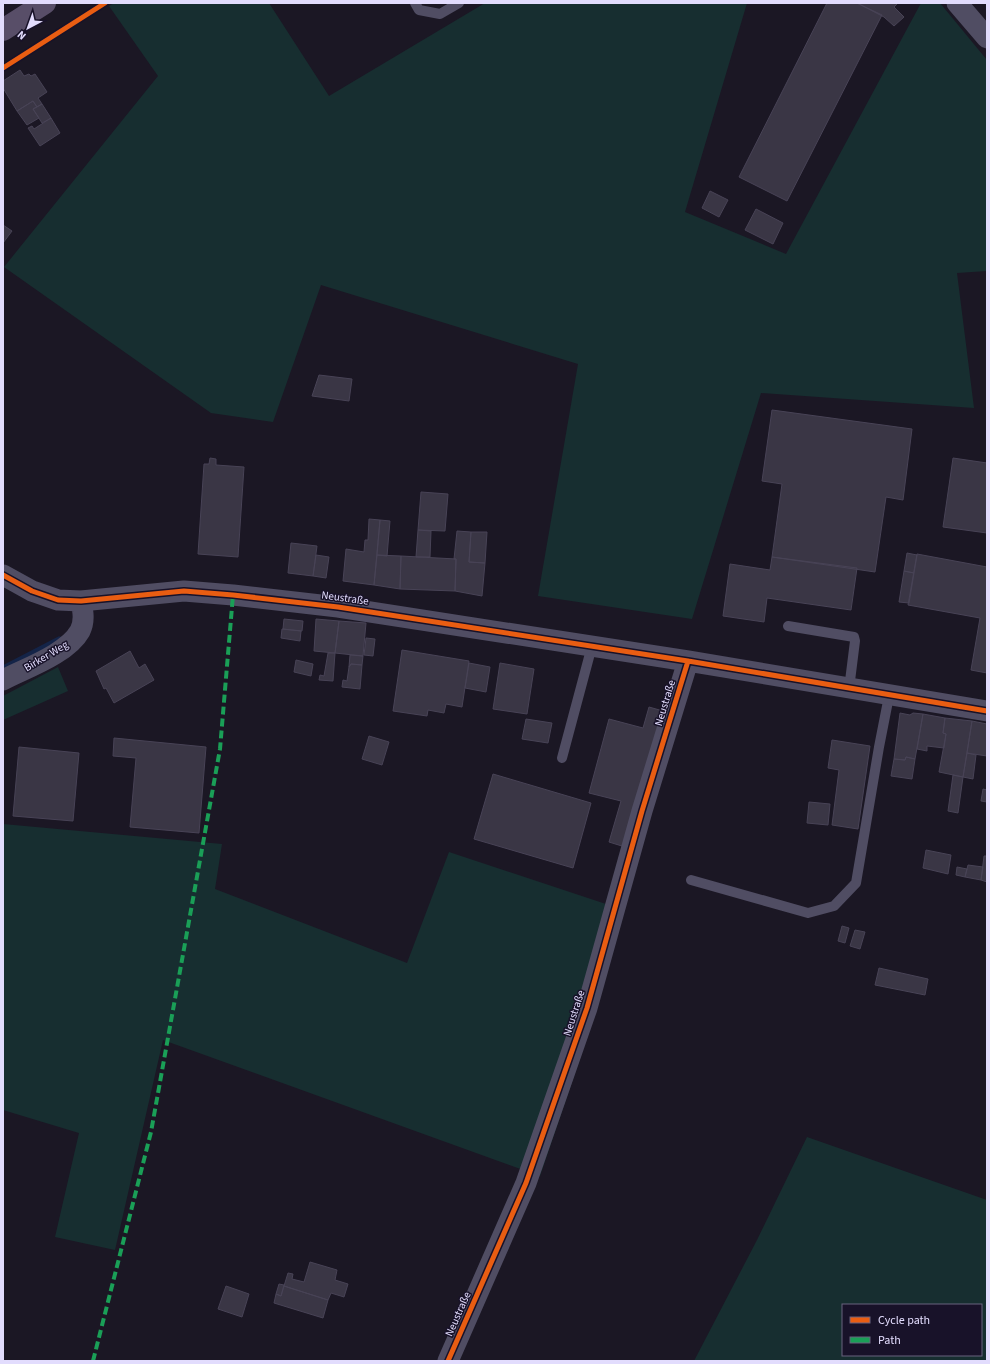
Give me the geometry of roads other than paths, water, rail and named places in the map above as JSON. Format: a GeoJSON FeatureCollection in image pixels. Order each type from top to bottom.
{"type":"FeatureCollection","features":[{"type":"Feature","properties":{"kind":"main road"},"geometry":{"type":"LineString","coordinates":[[3,30],[45,3]]}},
{"type":"Feature","properties":{"kind":"street"},"geometry":{"type":"LineString","coordinates":[[957,3],[987,38]]}},
{"type":"Feature","properties":{"kind":"street","name":"Neustraße"},"geometry":{"type":"LineString","coordinates":[[3,575],[32,591],[58,600],[81,601],[184,591],[338,607],[688,661],[889,696],[987,711]]}},
{"type":"Feature","properties":{"kind":"street","name":"Birker Weg"},"geometry":{"type":"LineString","coordinates":[[3,680],[68,645],[80,630],[84,617],[81,601]]}},
{"type":"Feature","properties":{"kind":"street","name":"Neustraße"},"geometry":{"type":"LineString","coordinates":[[448,1361],[526,1183],[587,1008],[642,811],[688,661]]}},
{"type":"Feature","properties":{"kind":"lane"},"geometry":{"type":"LineString","coordinates":[[415,3],[419,10],[440,14],[460,3]]}},
{"type":"Feature","properties":{"kind":"lane"},"geometry":{"type":"LineString","coordinates":[[788,626],[854,637],[855,641],[849,689]]}},
{"type":"Feature","properties":{"kind":"lane"},"geometry":{"type":"LineString","coordinates":[[562,758],[592,646]]}},
{"type":"Feature","properties":{"kind":"lane"},"geometry":{"type":"LineString","coordinates":[[691,880],[808,913],[834,906],[856,883],[889,696]]}},
{"type":"Feature","properties":{"kind":"waterway"},"geometry":{"type":"LineString","coordinates":[[3,669],[59,640]]}}]}
